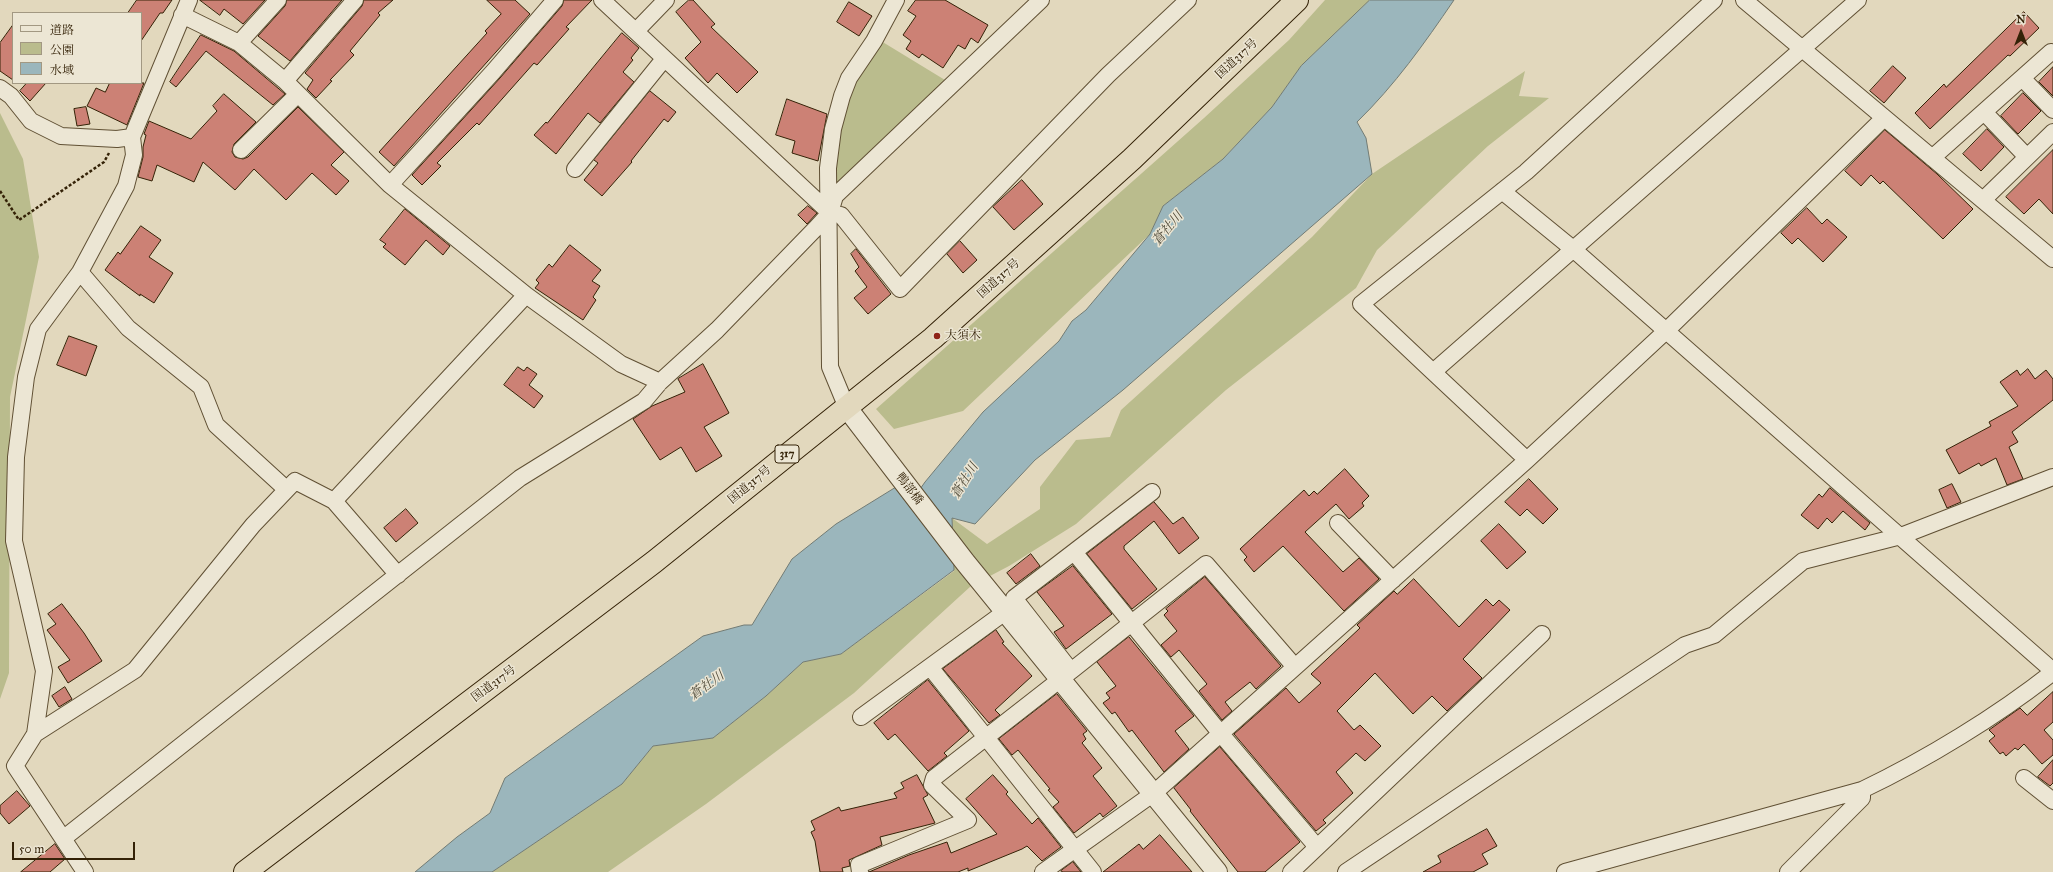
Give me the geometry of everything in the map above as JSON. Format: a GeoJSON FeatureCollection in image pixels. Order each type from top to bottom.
{"type":"FeatureCollection","features":[{"type":"Feature","properties":{"kind":"highway","name":"国道317号"},"geometry":{"type":"LineString","coordinates":[[245,872],[654,562],[779,460],[850,412],[1126,165],[1297,0]]}},
{"type":"Feature","properties":{"kind":"street"},"geometry":{"type":"LineString","coordinates":[[124,138],[189,0]]}},
{"type":"Feature","properties":{"kind":"street"},"geometry":{"type":"LineString","coordinates":[[239,43],[278,0]]}},
{"type":"Feature","properties":{"kind":"street"},"geometry":{"type":"LineString","coordinates":[[285,81],[355,0]]}},
{"type":"Feature","properties":{"kind":"street"},"geometry":{"type":"LineString","coordinates":[[390,185],[493,72],[554,0]]}},
{"type":"Feature","properties":{"kind":"street"},"geometry":{"type":"LineString","coordinates":[[602,0],[830,213],[841,215],[900,289],[1108,75],[1188,0]]}},
{"type":"Feature","properties":{"kind":"street"},"geometry":{"type":"LineString","coordinates":[[636,31],[666,0]]}},
{"type":"Feature","properties":{"kind":"street"},"geometry":{"type":"LineString","coordinates":[[850,412],[830,367],[830,213],[828,168],[833,129],[842,96],[850,78],[874,41],[896,0]]}},
{"type":"Feature","properties":{"kind":"street"},"geometry":{"type":"LineString","coordinates":[[64,838],[520,478],[644,401],[660,382],[717,330],[830,213],[835,196],[1041,0]]}},
{"type":"Feature","properties":{"kind":"street"},"geometry":{"type":"LineString","coordinates":[[1527,460],[1361,304],[1526,172],[1714,0]]}},
{"type":"Feature","properties":{"kind":"street"},"geometry":{"type":"LineString","coordinates":[[1744,0],[2053,259]]}},
{"type":"Feature","properties":{"kind":"street"},"geometry":{"type":"LineString","coordinates":[[1433,372],[1858,0]]}},
{"type":"Feature","properties":{"kind":"street"},"geometry":{"type":"LineString","coordinates":[[182,15],[239,43],[285,81],[390,185],[526,296],[621,364],[660,382]]}},
{"type":"Feature","properties":{"kind":"street"},"geometry":{"type":"LineString","coordinates":[[1932,158],[2051,52]]}},
{"type":"Feature","properties":{"kind":"street"},"geometry":{"type":"LineString","coordinates":[[575,169],[664,59]]}},
{"type":"Feature","properties":{"kind":"street"},"geometry":{"type":"LineString","coordinates":[[2022,78],[2053,110]]}},
{"type":"Feature","properties":{"kind":"street"},"geometry":{"type":"LineString","coordinates":[[0,88],[11,96],[31,121],[61,136],[124,138]]}},
{"type":"Feature","properties":{"kind":"street"},"geometry":{"type":"LineString","coordinates":[[241,150],[298,94]]}},
{"type":"Feature","properties":{"kind":"street"},"geometry":{"type":"LineString","coordinates":[[1984,112],[2027,157]]}},
{"type":"Feature","properties":{"kind":"street"},"geometry":{"type":"LineString","coordinates":[[1043,872],[1154,793],[1527,460],[1666,331],[1884,118]]}},
{"type":"Feature","properties":{"kind":"street"},"geometry":{"type":"LineString","coordinates":[[1983,200],[2053,132]]}},
{"type":"Feature","properties":{"kind":"street"},"geometry":{"type":"LineString","coordinates":[[35,734],[44,672],[14,541],[16,457],[26,377],[38,329],[80,272],[126,186],[134,155],[124,138]]}},
{"type":"Feature","properties":{"kind":"street"},"geometry":{"type":"LineString","coordinates":[[1502,191],[1574,249],[2053,671],[2029,690],[1966,731],[1896,774],[1862,790],[1565,872]]}},
{"type":"Feature","properties":{"kind":"street"},"geometry":{"type":"LineString","coordinates":[[80,272],[128,328],[201,387],[216,425],[286,489]]}},
{"type":"Feature","properties":{"kind":"street"},"geometry":{"type":"LineString","coordinates":[[334,501],[526,296]]}},
{"type":"Feature","properties":{"kind":"street","name":"鴨部橋"},"geometry":{"type":"LineString","coordinates":[[850,412],[1005,612],[1065,674],[1154,793],[1217,872]]}},
{"type":"Feature","properties":{"kind":"street"},"geometry":{"type":"LineString","coordinates":[[1346,872],[1684,644],[1714,635],[1803,561],[1900,536],[2053,478]]}},
{"type":"Feature","properties":{"kind":"street"},"geometry":{"type":"LineString","coordinates":[[85,872],[64,838],[7,767],[35,734],[135,670],[253,525],[286,489],[295,481],[334,501],[398,574]]}},
{"type":"Feature","properties":{"kind":"street"},"geometry":{"type":"LineString","coordinates":[[1065,674],[1014,598],[1152,492]]}},
{"type":"Feature","properties":{"kind":"street"},"geometry":{"type":"LineString","coordinates":[[1338,523],[1393,580]]}},
{"type":"Feature","properties":{"kind":"street"},"geometry":{"type":"LineString","coordinates":[[1074,552],[1221,734],[1317,847]]}},
{"type":"Feature","properties":{"kind":"street"},"geometry":{"type":"LineString","coordinates":[[860,872],[858,865],[968,820],[932,785],[934,778],[1206,564],[1295,667]]}},
{"type":"Feature","properties":{"kind":"street"},"geometry":{"type":"LineString","coordinates":[[862,717],[1005,612]]}},
{"type":"Feature","properties":{"kind":"street"},"geometry":{"type":"LineString","coordinates":[[1291,872],[1542,634]]}},
{"type":"Feature","properties":{"kind":"street"},"geometry":{"type":"LineString","coordinates":[[930,667],[1093,872]]}},
{"type":"Feature","properties":{"kind":"street"},"geometry":{"type":"LineString","coordinates":[[2024,778],[2053,801]]}},
{"type":"Feature","properties":{"kind":"street"},"geometry":{"type":"LineString","coordinates":[[1788,872],[1862,798],[1862,790]]}},
{"type":"Feature","properties":{"kind":"path"},"geometry":{"type":"LineString","coordinates":[[0,191],[19,220],[104,162],[124,138]]}},
{"type":"Feature","properties":{"kind":"green space"},"geometry":{"type":"Polygon","coordinates":[[[1325,0],[1370,0],[1301,66],[1272,107],[1223,159],[1163,206],[1150,234],[963,411],[894,429],[876,409],[1204,118],[1289,40],[1325,0]]]}},
{"type":"Feature","properties":{"kind":"green space"},"geometry":{"type":"Polygon","coordinates":[[[881,41],[945,80],[836,190],[836,153],[852,79],[881,41]]]}},
{"type":"Feature","properties":{"kind":"green space"},"geometry":{"type":"Polygon","coordinates":[[[1525,71],[1519,96],[1549,98],[1488,146],[1377,250],[1356,288],[1226,390],[1076,524],[1009,566],[971,586],[854,693],[706,804],[608,872],[492,872],[622,784],[653,746],[713,738],[766,696],[803,662],[841,654],[954,571],[952,518],[987,544],[1040,509],[1040,487],[1076,440],[1110,437],[1121,410],[1312,237],[1372,174],[1525,71]]]}},
{"type":"Feature","properties":{"kind":"green space"},"geometry":{"type":"Polygon","coordinates":[[[0,113],[23,159],[39,257],[10,397],[9,673],[0,699],[0,113]]]}},
{"type":"Feature","properties":{"kind":"water","name":"蒼社川"},"geometry":{"type":"Polygon","coordinates":[[[1370,0],[1454,0],[1408,64],[1384,94],[1357,122],[1366,138],[1372,174],[1123,390],[1035,460],[975,524],[952,518],[954,570],[841,654],[803,662],[766,696],[713,738],[653,746],[622,784],[492,872],[415,872],[457,837],[490,813],[505,778],[703,636],[744,625],[752,625],[792,559],[836,524],[896,487],[911,502],[925,482],[983,412],[1059,341],[1072,321],[1086,310],[1150,234],[1163,206],[1223,159],[1272,107],[1301,66],[1370,0]]]}},
{"type":"Feature","properties":{"kind":"building"},"geometry":{"type":"Polygon","coordinates":[[[137,0],[172,0],[163,13],[160,13],[142,40],[142,12],[129,12],[137,0]]]}},
{"type":"Feature","properties":{"kind":"building"},"geometry":{"type":"Polygon","coordinates":[[[200,0],[265,0],[243,24],[224,9],[220,15],[200,0]]]}},
{"type":"Feature","properties":{"kind":"building"},"geometry":{"type":"Polygon","coordinates":[[[287,0],[342,0],[290,61],[258,36],[285,6],[287,0]]]}},
{"type":"Feature","properties":{"kind":"building"},"geometry":{"type":"Polygon","coordinates":[[[364,0],[393,0],[378,13],[380,15],[350,51],[354,55],[330,80],[332,81],[316,98],[307,89],[313,80],[305,73],[362,6],[364,0]]]}},
{"type":"Feature","properties":{"kind":"building"},"geometry":{"type":"Polygon","coordinates":[[[487,0],[515,0],[530,14],[394,166],[379,152],[487,33],[485,31],[501,14],[487,0]]]}},
{"type":"Feature","properties":{"kind":"building"},"geometry":{"type":"Polygon","coordinates":[[[564,0],[592,0],[566,27],[569,29],[537,65],[534,63],[479,125],[477,123],[437,163],[441,166],[422,185],[412,175],[500,78],[562,6],[564,0]]]}},
{"type":"Feature","properties":{"kind":"building"},"geometry":{"type":"Polygon","coordinates":[[[689,0],[693,0],[715,24],[711,27],[758,72],[737,93],[717,73],[708,83],[685,58],[701,42],[676,12],[689,0]]]}},
{"type":"Feature","properties":{"kind":"building"},"geometry":{"type":"Polygon","coordinates":[[[916,0],[945,0],[988,25],[978,43],[971,38],[965,49],[958,45],[943,68],[922,54],[919,58],[906,49],[911,41],[903,35],[916,16],[908,11],[916,0]]]}},
{"type":"Feature","properties":{"kind":"building"},"geometry":{"type":"Polygon","coordinates":[[[849,2],[872,16],[859,36],[837,22],[849,2]]]}},
{"type":"Feature","properties":{"kind":"building"},"geometry":{"type":"Polygon","coordinates":[[[2024,12],[2039,28],[2010,56],[2008,55],[1930,129],[1915,113],[1944,84],[1946,87],[2024,12]]]}},
{"type":"Feature","properties":{"kind":"building"},"geometry":{"type":"Polygon","coordinates":[[[12,26],[12,79],[0,71],[0,43],[12,26]]]}},
{"type":"Feature","properties":{"kind":"building"},"geometry":{"type":"Polygon","coordinates":[[[622,33],[639,48],[631,58],[633,60],[623,72],[634,82],[600,123],[588,113],[556,154],[534,135],[546,122],[547,123],[622,33]]]}},
{"type":"Feature","properties":{"kind":"building"},"geometry":{"type":"Polygon","coordinates":[[[201,35],[234,51],[285,94],[273,105],[206,51],[176,87],[170,82],[201,35]]]}},
{"type":"Feature","properties":{"kind":"building"},"geometry":{"type":"Polygon","coordinates":[[[1893,66],[1906,78],[1884,103],[1870,91],[1893,66]]]}},
{"type":"Feature","properties":{"kind":"building"},"geometry":{"type":"Polygon","coordinates":[[[2053,67],[2053,96],[2039,82],[2053,67]]]}},
{"type":"Feature","properties":{"kind":"building"},"geometry":{"type":"Polygon","coordinates":[[[144,83],[127,125],[87,106],[96,88],[105,92],[109,84],[144,83]]]}},
{"type":"Feature","properties":{"kind":"building"},"geometry":{"type":"Polygon","coordinates":[[[26,84],[45,84],[30,101],[20,91],[26,84]]]}},
{"type":"Feature","properties":{"kind":"building"},"geometry":{"type":"Polygon","coordinates":[[[650,91],[676,112],[668,122],[664,119],[631,161],[632,162],[602,196],[584,180],[598,163],[594,160],[650,91]]]}},
{"type":"Feature","properties":{"kind":"building"},"geometry":{"type":"Polygon","coordinates":[[[2023,93],[2041,111],[2018,134],[2001,116],[2023,93]]]}},
{"type":"Feature","properties":{"kind":"building"},"geometry":{"type":"Polygon","coordinates":[[[224,94],[256,122],[234,144],[232,152],[235,157],[243,159],[248,157],[298,107],[344,152],[331,165],[349,181],[336,195],[312,173],[286,200],[254,169],[235,190],[203,162],[194,182],[157,165],[152,181],[138,177],[143,157],[143,147],[146,135],[144,134],[149,121],[191,139],[217,111],[213,106],[224,94]]]}},
{"type":"Feature","properties":{"kind":"building"},"geometry":{"type":"Polygon","coordinates":[[[787,99],[827,114],[818,161],[792,153],[795,141],[776,135],[787,99]]]}},
{"type":"Feature","properties":{"kind":"building"},"geometry":{"type":"Polygon","coordinates":[[[86,107],[90,124],[77,126],[74,109],[86,107]]]}},
{"type":"Feature","properties":{"kind":"building"},"geometry":{"type":"Polygon","coordinates":[[[1987,129],[2004,147],[1981,171],[1963,154],[1987,129]]]}},
{"type":"Feature","properties":{"kind":"building"},"geometry":{"type":"Polygon","coordinates":[[[1885,130],[1937,174],[1973,209],[1943,239],[1883,181],[1880,184],[1871,175],[1861,186],[1845,171],[1885,130]]]}},
{"type":"Feature","properties":{"kind":"building"},"geometry":{"type":"Polygon","coordinates":[[[2053,150],[2053,214],[2039,199],[2024,214],[2006,197],[2053,150]]]}},
{"type":"Feature","properties":{"kind":"building"},"geometry":{"type":"Polygon","coordinates":[[[1022,180],[1043,204],[1014,230],[993,207],[1022,180]]]}},
{"type":"Feature","properties":{"kind":"building"},"geometry":{"type":"Polygon","coordinates":[[[808,206],[817,213],[807,224],[798,215],[808,206]]]}},
{"type":"Feature","properties":{"kind":"building"},"geometry":{"type":"Polygon","coordinates":[[[1807,208],[1822,224],[1827,219],[1847,237],[1823,262],[1798,238],[1792,244],[1781,233],[1807,208]]]}},
{"type":"Feature","properties":{"kind":"building"},"geometry":{"type":"Polygon","coordinates":[[[405,209],[450,246],[443,255],[426,240],[405,265],[383,247],[386,244],[380,240],[405,209]]]}},
{"type":"Feature","properties":{"kind":"building"},"geometry":{"type":"Polygon","coordinates":[[[141,226],[161,240],[149,257],[173,273],[154,303],[140,294],[140,296],[105,270],[118,252],[120,254],[141,226]]]}},
{"type":"Feature","properties":{"kind":"building"},"geometry":{"type":"Polygon","coordinates":[[[960,241],[977,260],[963,273],[947,254],[960,241]]]}},
{"type":"Feature","properties":{"kind":"building"},"geometry":{"type":"Polygon","coordinates":[[[570,245],[601,270],[592,281],[600,286],[593,297],[596,300],[583,320],[535,288],[539,283],[536,280],[549,264],[552,267],[570,245]]]}},
{"type":"Feature","properties":{"kind":"building"},"geometry":{"type":"Polygon","coordinates":[[[856,249],[891,294],[868,314],[854,298],[867,287],[855,271],[859,267],[851,254],[856,249]]]}},
{"type":"Feature","properties":{"kind":"building"},"geometry":{"type":"Polygon","coordinates":[[[69,336],[97,346],[86,376],[57,365],[69,336]]]}},
{"type":"Feature","properties":{"kind":"building"},"geometry":{"type":"Polygon","coordinates":[[[703,364],[729,413],[704,427],[722,456],[696,472],[681,447],[660,460],[633,419],[652,406],[685,392],[678,379],[703,364]]]}},
{"type":"Feature","properties":{"kind":"building"},"geometry":{"type":"Polygon","coordinates":[[[518,367],[524,371],[527,367],[537,374],[529,385],[543,396],[534,408],[504,385],[518,367]]]}},
{"type":"Feature","properties":{"kind":"building"},"geometry":{"type":"Polygon","coordinates":[[[2028,369],[2035,379],[2046,370],[2053,379],[2053,400],[2012,432],[2018,442],[2009,447],[2023,479],[2007,485],[1996,458],[1981,466],[1979,463],[1959,474],[1946,450],[1991,426],[1989,422],[2018,406],[2000,382],[2017,370],[2020,375],[2028,369]]]}},
{"type":"Feature","properties":{"kind":"building"},"geometry":{"type":"Polygon","coordinates":[[[1345,469],[1369,496],[1362,503],[1364,506],[1349,519],[1336,504],[1305,532],[1343,572],[1359,558],[1379,579],[1344,611],[1283,546],[1254,572],[1244,560],[1247,557],[1240,549],[1304,490],[1309,496],[1314,491],[1317,494],[1345,469]]]}},
{"type":"Feature","properties":{"kind":"building"},"geometry":{"type":"Polygon","coordinates":[[[1529,479],[1558,509],[1543,524],[1527,509],[1520,516],[1505,502],[1529,479]]]}},
{"type":"Feature","properties":{"kind":"building"},"geometry":{"type":"Polygon","coordinates":[[[1952,484],[1961,502],[1947,508],[1939,490],[1952,484]]]}},
{"type":"Feature","properties":{"kind":"building"},"geometry":{"type":"Polygon","coordinates":[[[1830,488],[1870,523],[1865,530],[1843,511],[1832,523],[1827,518],[1818,529],[1801,515],[1819,494],[1822,497],[1830,488]]]}},
{"type":"Feature","properties":{"kind":"building"},"geometry":{"type":"Polygon","coordinates":[[[1154,502],[1173,524],[1183,517],[1199,538],[1179,554],[1154,521],[1124,546],[1124,549],[1157,589],[1132,609],[1087,554],[1154,502]]]}},
{"type":"Feature","properties":{"kind":"building"},"geometry":{"type":"Polygon","coordinates":[[[406,509],[418,523],[396,542],[384,528],[406,509]]]}},
{"type":"Feature","properties":{"kind":"building"},"geometry":{"type":"Polygon","coordinates":[[[1499,524],[1526,552],[1507,569],[1481,541],[1499,524]]]}},
{"type":"Feature","properties":{"kind":"building"},"geometry":{"type":"Polygon","coordinates":[[[1031,554],[1040,566],[1016,584],[1007,573],[1031,554]]]}},
{"type":"Feature","properties":{"kind":"building"},"geometry":{"type":"Polygon","coordinates":[[[1073,566],[1112,614],[1066,649],[1054,632],[1064,626],[1037,592],[1073,566]]]}},
{"type":"Feature","properties":{"kind":"building"},"geometry":{"type":"Polygon","coordinates":[[[1205,577],[1281,666],[1256,689],[1250,682],[1225,702],[1232,711],[1222,720],[1199,691],[1207,684],[1179,650],[1171,657],[1161,645],[1177,631],[1164,615],[1168,611],[1166,609],[1205,577]]]}},
{"type":"Feature","properties":{"kind":"building"},"geometry":{"type":"Polygon","coordinates":[[[1414,579],[1459,627],[1486,599],[1493,606],[1499,600],[1510,610],[1463,659],[1482,678],[1447,711],[1432,696],[1413,714],[1375,673],[1337,711],[1354,730],[1360,725],[1381,746],[1365,761],[1356,753],[1336,772],[1353,793],[1323,820],[1326,823],[1316,831],[1234,734],[1286,688],[1299,703],[1321,683],[1311,674],[1360,628],[1357,625],[1394,591],[1397,594],[1414,579]]]}},
{"type":"Feature","properties":{"kind":"building"},"geometry":{"type":"Polygon","coordinates":[[[62,604],[84,633],[102,661],[68,683],[58,667],[70,660],[47,630],[56,624],[48,614],[62,604]]]}},
{"type":"Feature","properties":{"kind":"building"},"geometry":{"type":"Polygon","coordinates":[[[996,630],[1004,642],[1002,643],[1032,676],[995,710],[1000,715],[989,723],[943,669],[996,630]]]}},
{"type":"Feature","properties":{"kind":"building"},"geometry":{"type":"Polygon","coordinates":[[[1129,637],[1194,716],[1175,731],[1189,749],[1164,772],[1132,730],[1129,732],[1115,712],[1112,714],[1103,703],[1110,698],[1106,693],[1116,686],[1097,662],[1129,637]]]}},
{"type":"Feature","properties":{"kind":"building"},"geometry":{"type":"Polygon","coordinates":[[[928,680],[969,731],[944,753],[947,756],[928,771],[895,734],[888,740],[874,723],[928,680]]]}},
{"type":"Feature","properties":{"kind":"building"},"geometry":{"type":"Polygon","coordinates":[[[65,687],[72,699],[59,707],[52,696],[65,687]]]}},
{"type":"Feature","properties":{"kind":"building"},"geometry":{"type":"Polygon","coordinates":[[[2053,692],[2053,722],[2044,730],[2053,740],[2053,755],[2042,764],[2024,744],[2018,750],[2015,748],[2006,756],[2003,752],[2000,754],[1989,741],[1995,736],[1989,730],[2020,708],[2027,715],[2053,692]]]}},
{"type":"Feature","properties":{"kind":"building"},"geometry":{"type":"Polygon","coordinates":[[[1057,694],[1087,731],[1083,734],[1086,739],[1082,743],[1102,768],[1093,776],[1117,806],[1103,817],[1100,813],[1074,833],[1053,807],[1059,802],[1048,790],[1050,789],[1018,750],[1012,755],[999,739],[1057,694]]]}},
{"type":"Feature","properties":{"kind":"building"},"geometry":{"type":"Polygon","coordinates":[[[1220,747],[1300,842],[1265,872],[1238,872],[1190,811],[1191,810],[1174,788],[1220,747]]]}},
{"type":"Feature","properties":{"kind":"building"},"geometry":{"type":"Polygon","coordinates":[[[2053,760],[2053,783],[2050,786],[2038,777],[2053,760]]]}},
{"type":"Feature","properties":{"kind":"building"},"geometry":{"type":"Polygon","coordinates":[[[917,775],[928,795],[923,798],[935,823],[880,837],[882,845],[849,860],[850,866],[842,868],[843,872],[820,872],[815,841],[811,832],[815,830],[811,821],[839,807],[841,811],[897,798],[894,793],[904,788],[901,783],[917,775]]]}},
{"type":"Feature","properties":{"kind":"building"},"geometry":{"type":"Polygon","coordinates":[[[993,775],[1008,792],[1006,794],[1032,824],[1038,818],[1061,847],[1042,861],[1027,846],[968,871],[968,868],[958,872],[869,872],[909,855],[947,842],[951,853],[997,834],[966,799],[993,775]]]}},
{"type":"Feature","properties":{"kind":"building"},"geometry":{"type":"Polygon","coordinates":[[[17,791],[30,806],[9,824],[0,813],[0,806],[17,791]]]}},
{"type":"Feature","properties":{"kind":"building"},"geometry":{"type":"Polygon","coordinates":[[[1487,829],[1497,846],[1482,854],[1488,864],[1473,872],[1423,872],[1441,862],[1438,856],[1487,829]]]}},
{"type":"Feature","properties":{"kind":"building"},"geometry":{"type":"Polygon","coordinates":[[[1160,835],[1192,872],[1103,872],[1139,844],[1143,849],[1160,835]]]}},
{"type":"Feature","properties":{"kind":"building"},"geometry":{"type":"Polygon","coordinates":[[[55,844],[65,859],[50,872],[21,872],[55,844]]]}},
{"type":"Feature","properties":{"kind":"building"},"geometry":{"type":"Polygon","coordinates":[[[1073,862],[1081,872],[1061,871],[1073,862]]]}},
{"type":"Feature","properties":{"kind":"place","name":"大須木"},"geometry":{"type":"Point","coordinates":[937,336]}}]}
